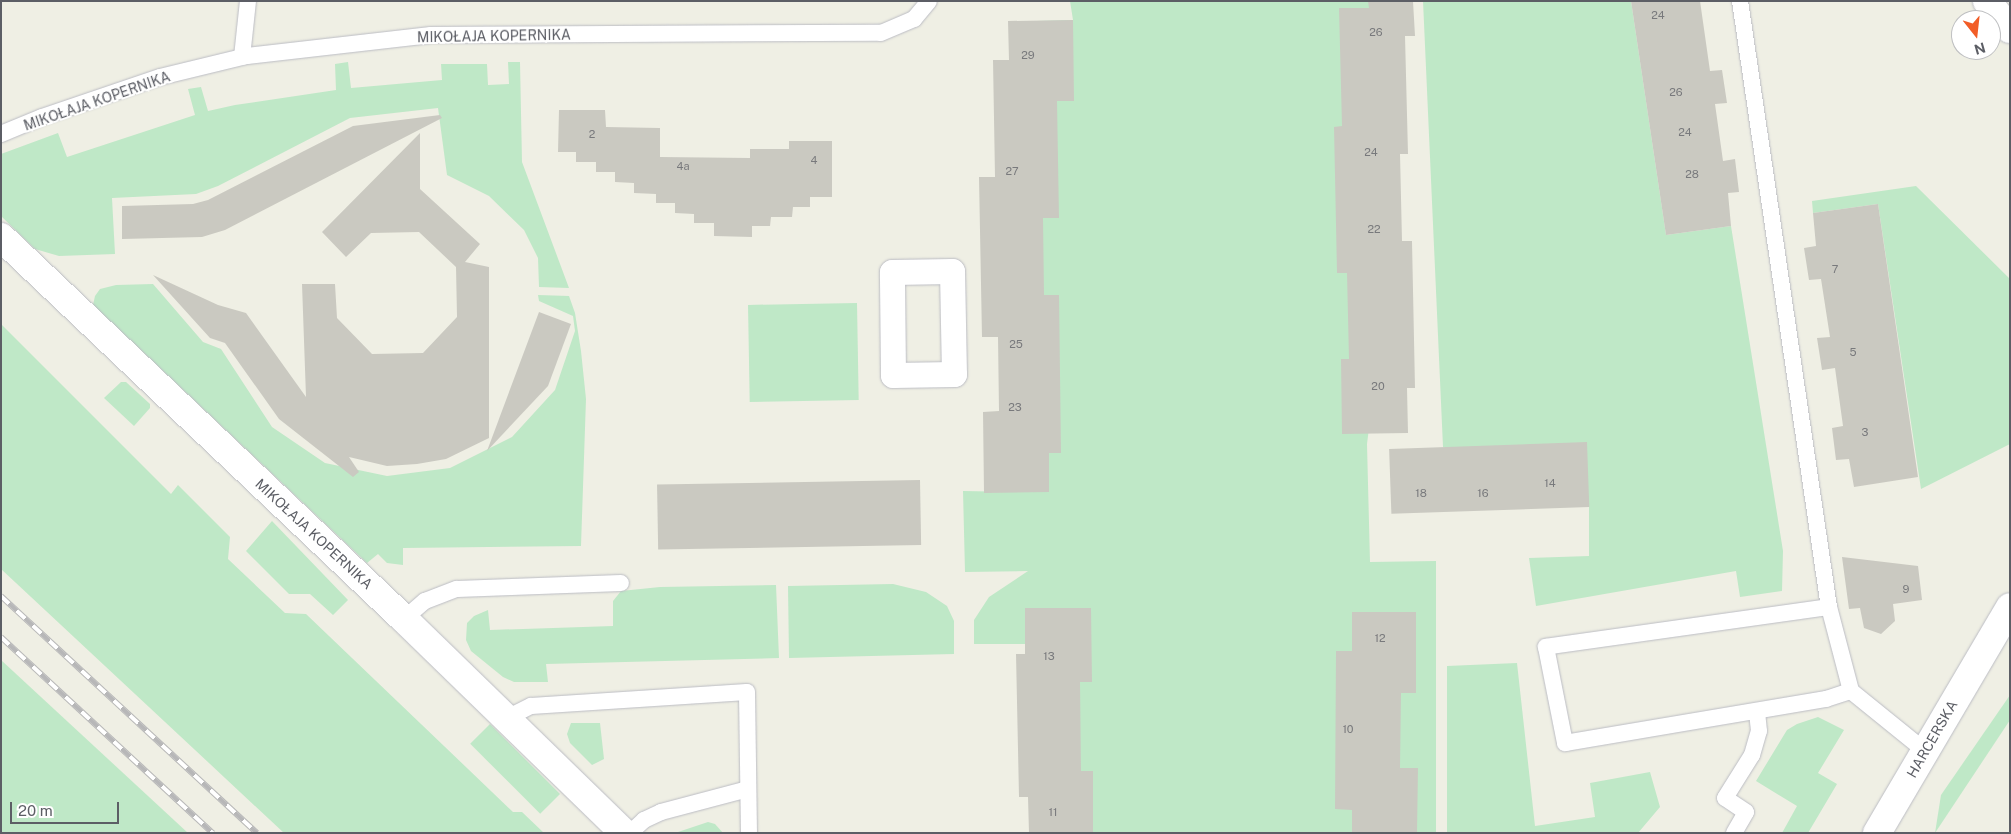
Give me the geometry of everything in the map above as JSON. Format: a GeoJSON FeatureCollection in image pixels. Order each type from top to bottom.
{"type":"FeatureCollection","features":[{"type":"Feature","properties":{"kind":"street"},"geometry":{"type":"LineString","coordinates":[[1987,1],[2010,29]]}},
{"type":"Feature","properties":{"kind":"street","name":"MIKOŁAJA KOPERNIKA"},"geometry":{"type":"LineString","coordinates":[[1,237],[404,619],[624,833]]}},
{"type":"Feature","properties":{"kind":"street"},"geometry":{"type":"LineString","coordinates":[[952,271],[954,374],[894,375],[892,272],[952,271]]}},
{"type":"Feature","properties":{"kind":"street","name":"HARCERSKA"},"geometry":{"type":"LineString","coordinates":[[1877,833],[2010,607]]}},
{"type":"Feature","properties":{"kind":"street","name":"HARCERSKA"},"geometry":{"type":"LineString","coordinates":[[1988,645],[2010,620]]}},
{"type":"Feature","properties":{"kind":"lane"},"geometry":{"type":"LineString","coordinates":[[242,57],[248,1]]}},
{"type":"Feature","properties":{"kind":"lane","name":"MIKOŁAJA KOPERNIKA"},"geometry":{"type":"LineString","coordinates":[[1,134],[160,78],[242,57],[431,35],[881,33],[914,19],[929,1]]}},
{"type":"Feature","properties":{"kind":"lane"},"geometry":{"type":"LineString","coordinates":[[1740,1],[1829,607],[1851,691],[1925,751]]}},
{"type":"Feature","properties":{"kind":"lane"},"geometry":{"type":"LineString","coordinates":[[404,619],[425,601],[456,589],[621,583]]}},
{"type":"Feature","properties":{"kind":"lane"},"geometry":{"type":"LineString","coordinates":[[1829,607],[1546,647],[1565,743],[1757,711],[1826,698],[1851,691]]}},
{"type":"Feature","properties":{"kind":"lane"},"geometry":{"type":"LineString","coordinates":[[505,719],[531,706],[747,692],[749,833]]}},
{"type":"Feature","properties":{"kind":"lane"},"geometry":{"type":"LineString","coordinates":[[1734,833],[1746,812],[1725,798],[1752,755],[1759,731],[1757,711]]}},
{"type":"Feature","properties":{"kind":"lane"},"geometry":{"type":"LineString","coordinates":[[630,833],[644,820],[661,812],[748,789]]}},
{"type":"Feature","properties":{"kind":"green space"},"geometry":{"type":"Polygon","coordinates":[[[1070,1],[1380,1],[1378,356],[1367,444],[1370,562],[1436,561],[1436,833],[1061,833],[1060,608],[1025,608],[1025,644],[974,644],[974,620],[989,597],[1028,571],[965,572],[963,491],[1023,492],[1037,21],[1073,20],[1070,1]]]}},
{"type":"Feature","properties":{"kind":"green space"},"geometry":{"type":"Polygon","coordinates":[[[1423,1],[1631,1],[1666,235],[1731,226],[1783,551],[1782,591],[1740,597],[1736,571],[1536,606],[1529,558],[1589,556],[1589,507],[1443,447],[1423,1]]]}},
{"type":"Feature","properties":{"kind":"green space"},"geometry":{"type":"Polygon","coordinates":[[[348,62],[351,88],[442,80],[441,64],[487,64],[488,85],[509,84],[508,62],[520,62],[522,162],[569,288],[539,287],[538,258],[524,230],[489,196],[447,175],[438,108],[350,118],[218,186],[196,194],[112,198],[115,254],[59,256],[35,249],[1,216],[1,154],[58,133],[67,157],[195,115],[188,89],[201,87],[208,111],[235,105],[336,90],[335,64],[348,62]]]}},
{"type":"Feature","properties":{"kind":"green space"},"geometry":{"type":"Polygon","coordinates":[[[1916,186],[2010,279],[2010,444],[1921,489],[1878,204],[1813,213],[1812,201],[1916,186]]]}},
{"type":"Feature","properties":{"kind":"green space"},"geometry":{"type":"Polygon","coordinates":[[[153,284],[203,342],[221,349],[272,427],[325,463],[387,476],[450,468],[512,437],[555,390],[575,331],[573,316],[539,301],[538,295],[569,296],[575,313],[586,399],[581,546],[403,548],[403,565],[387,563],[378,554],[367,563],[93,305],[95,296],[100,289],[116,285],[153,284]]]}},
{"type":"Feature","properties":{"kind":"green space"},"geometry":{"type":"Polygon","coordinates":[[[857,303],[859,400],[750,402],[748,305],[857,303]]]}},
{"type":"Feature","properties":{"kind":"green space"},"geometry":{"type":"Polygon","coordinates":[[[1,324],[171,494],[178,485],[230,537],[228,559],[285,613],[306,614],[513,812],[522,812],[544,833],[284,833],[1,569],[1,324]]]}},
{"type":"Feature","properties":{"kind":"green space"},"geometry":{"type":"Polygon","coordinates":[[[121,382],[126,382],[150,404],[150,408],[134,426],[104,398],[121,382]]]}},
{"type":"Feature","properties":{"kind":"green space"},"geometry":{"type":"Polygon","coordinates":[[[272,521],[348,600],[333,615],[310,594],[289,594],[246,551],[272,521]]]}},
{"type":"Feature","properties":{"kind":"green space"},"geometry":{"type":"Polygon","coordinates":[[[893,584],[926,592],[947,606],[954,621],[954,654],[789,658],[788,586],[893,584]]]}},
{"type":"Feature","properties":{"kind":"green space"},"geometry":{"type":"Polygon","coordinates":[[[776,585],[779,658],[546,664],[548,682],[514,682],[503,677],[471,651],[466,640],[467,623],[474,616],[488,610],[490,630],[613,626],[613,601],[621,591],[660,587],[776,585]]]}},
{"type":"Feature","properties":{"kind":"green space"},"geometry":{"type":"Polygon","coordinates":[[[1,660],[188,833],[1,833],[1,660]]]}},
{"type":"Feature","properties":{"kind":"green space"},"geometry":{"type":"Polygon","coordinates":[[[1517,663],[1535,826],[1595,817],[1590,783],[1650,772],[1660,807],[1638,833],[1447,833],[1447,666],[1517,663]]]}},
{"type":"Feature","properties":{"kind":"green space"},"geometry":{"type":"Polygon","coordinates":[[[2010,695],[2010,720],[1935,833],[1941,795],[2010,695]]]}},
{"type":"Feature","properties":{"kind":"green space"},"geometry":{"type":"Polygon","coordinates":[[[1818,717],[1844,730],[1818,773],[1837,784],[1808,833],[1782,833],[1797,806],[1756,781],[1787,730],[1797,724],[1818,717]]]}},
{"type":"Feature","properties":{"kind":"green space"},"geometry":{"type":"Polygon","coordinates":[[[571,723],[600,723],[604,759],[592,765],[570,743],[567,734],[571,723]]]}},
{"type":"Feature","properties":{"kind":"green space"},"geometry":{"type":"Polygon","coordinates":[[[490,724],[560,794],[540,814],[470,744],[490,724]]]}},
{"type":"Feature","properties":{"kind":"green space"},"geometry":{"type":"Polygon","coordinates":[[[708,822],[715,824],[723,833],[675,833],[708,822]]]}},
{"type":"Feature","properties":{"kind":"building"},"geometry":{"type":"Polygon","coordinates":[[[1368,1],[1413,1],[1415,36],[1405,36],[1408,154],[1400,154],[1402,241],[1412,241],[1415,388],[1407,388],[1408,433],[1342,434],[1341,359],[1349,359],[1347,273],[1337,273],[1334,127],[1342,126],[1339,8],[1369,8],[1368,1]]]}},
{"type":"Feature","properties":{"kind":"building"},"geometry":{"type":"Polygon","coordinates":[[[1631,1],[1700,1],[1710,71],[1722,70],[1727,103],[1715,104],[1723,161],[1735,159],[1739,192],[1728,193],[1731,226],[1666,235],[1631,1]]]}},
{"type":"Feature","properties":{"kind":"building"},"geometry":{"type":"Polygon","coordinates":[[[1073,20],[1074,101],[1057,101],[1059,218],[1043,218],[1044,295],[1059,295],[1061,453],[1049,453],[1049,492],[984,493],[983,412],[999,411],[998,337],[982,337],[979,177],[995,177],[993,60],[1009,60],[1008,21],[1073,20]]]}},
{"type":"Feature","properties":{"kind":"building"},"geometry":{"type":"Polygon","coordinates":[[[559,110],[605,110],[606,127],[660,128],[660,157],[750,158],[750,149],[789,149],[789,141],[832,141],[832,197],[810,197],[810,207],[793,207],[792,217],[771,217],[770,226],[752,226],[752,237],[714,236],[714,223],[694,223],[694,214],[675,213],[675,203],[656,203],[656,194],[634,193],[634,183],[615,182],[615,172],[596,172],[596,162],[576,162],[576,152],[558,152],[559,110]]]}},
{"type":"Feature","properties":{"kind":"building"},"geometry":{"type":"Polygon","coordinates":[[[440,115],[442,118],[225,230],[202,237],[122,239],[122,206],[193,204],[208,200],[353,126],[440,115]]]}},
{"type":"Feature","properties":{"kind":"building"},"geometry":{"type":"Polygon","coordinates":[[[420,133],[420,189],[480,244],[465,262],[489,267],[489,438],[446,459],[417,464],[387,466],[349,457],[359,472],[353,477],[279,419],[225,343],[210,338],[153,275],[218,305],[246,313],[306,397],[302,284],[335,284],[337,318],[372,354],[423,353],[457,317],[456,267],[419,232],[371,233],[346,257],[322,232],[420,133]]]}},
{"type":"Feature","properties":{"kind":"building"},"geometry":{"type":"Polygon","coordinates":[[[1878,204],[1918,477],[1854,487],[1849,459],[1836,460],[1832,428],[1843,426],[1835,368],[1822,370],[1817,338],[1830,337],[1821,279],[1809,280],[1804,248],[1816,246],[1813,213],[1878,204]]]}},
{"type":"Feature","properties":{"kind":"building"},"geometry":{"type":"Polygon","coordinates":[[[539,312],[571,324],[548,386],[487,451],[539,312]]]}},
{"type":"Feature","properties":{"kind":"building"},"geometry":{"type":"Polygon","coordinates":[[[1587,442],[1589,507],[1391,514],[1389,449],[1587,442]]]}},
{"type":"Feature","properties":{"kind":"building"},"geometry":{"type":"Polygon","coordinates":[[[920,480],[921,545],[658,550],[657,485],[920,480]]]}},
{"type":"Feature","properties":{"kind":"building"},"geometry":{"type":"Polygon","coordinates":[[[1842,557],[1918,566],[1922,600],[1893,604],[1895,621],[1881,634],[1864,628],[1860,608],[1849,609],[1842,557]]]}},
{"type":"Feature","properties":{"kind":"building"},"geometry":{"type":"Polygon","coordinates":[[[1025,608],[1091,608],[1092,682],[1080,682],[1081,771],[1093,771],[1093,833],[1029,833],[1028,797],[1019,797],[1016,654],[1025,654],[1025,608]]]}},
{"type":"Feature","properties":{"kind":"building"},"geometry":{"type":"Polygon","coordinates":[[[1352,612],[1416,612],[1416,693],[1401,693],[1400,768],[1418,768],[1417,833],[1352,833],[1352,810],[1335,809],[1336,651],[1352,651],[1352,612]]]}},
{"type":"Feature","properties":{"kind":"railway"},"geometry":{"type":"LineString","coordinates":[[1,596],[257,833]]}},
{"type":"Feature","properties":{"kind":"railway"},"geometry":{"type":"LineString","coordinates":[[1,637],[213,833]]}}]}
